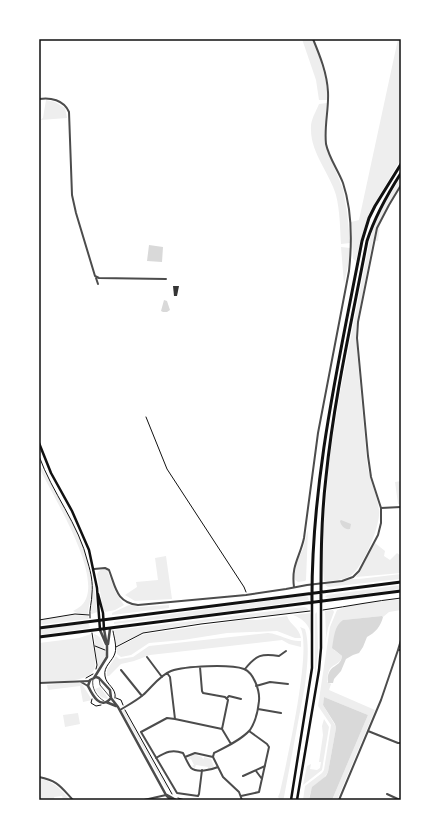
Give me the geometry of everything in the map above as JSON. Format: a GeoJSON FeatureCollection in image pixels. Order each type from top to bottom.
{"type":"FeatureCollection","features":[{"type":"Feature","properties":{"kind":"main road"},"geometry":{"type":"LineString","coordinates":[[291,800],[311,681],[313,656],[312,584],[314,532],[324,448],[332,398],[362,241],[369,218],[375,206],[401,164]]}},
{"type":"Feature","properties":{"kind":"main road"},"geometry":{"type":"LineString","coordinates":[[297,800],[319,670],[321,534],[334,413],[367,241],[378,211],[401,173]]}},
{"type":"Feature","properties":{"kind":"main road"},"geometry":{"type":"LineString","coordinates":[[39,443],[51,473],[72,511],[89,550],[104,619],[102,629]]}},
{"type":"Feature","properties":{"kind":"main road"},"geometry":{"type":"LineString","coordinates":[[39,628],[401,582]]}},
{"type":"Feature","properties":{"kind":"main road"},"geometry":{"type":"LineString","coordinates":[[97,588],[99,620],[102,629]]}},
{"type":"Feature","properties":{"kind":"main road"},"geometry":{"type":"LineString","coordinates":[[39,637],[401,591]]}},
{"type":"Feature","properties":{"kind":"street"},"geometry":{"type":"LineString","coordinates":[[294,587],[293,569],[302,548],[304,538],[317,441],[328,376],[349,271],[351,252],[350,222],[343,184],[327,145],[325,133],[328,91],[326,75],[314,39]]}},
{"type":"Feature","properties":{"kind":"street"},"geometry":{"type":"LineString","coordinates":[[39,99],[44,98],[63,103],[69,112],[72,195],[81,233],[98,284]]}},
{"type":"Feature","properties":{"kind":"street"},"geometry":{"type":"LineString","coordinates":[[94,569],[105,568],[109,570],[120,598],[129,604],[138,605],[286,590],[312,584],[342,581],[353,577],[359,571],[378,535],[381,523],[381,508],[371,477],[368,456],[357,338],[358,322],[378,228],[388,204],[401,185]]}},
{"type":"Feature","properties":{"kind":"street"},"geometry":{"type":"LineString","coordinates":[[96,278],[166,279]]}},
{"type":"Feature","properties":{"kind":"street"},"geometry":{"type":"LineString","coordinates":[[381,508],[401,507]]}},
{"type":"Feature","properties":{"kind":"street"},"geometry":{"type":"LineString","coordinates":[[88,686],[107,658],[107,646],[111,628]]}},
{"type":"Feature","properties":{"kind":"street"},"geometry":{"type":"LineString","coordinates":[[102,629],[103,641],[107,646]]}},
{"type":"Feature","properties":{"kind":"street"},"geometry":{"type":"LineString","coordinates":[[339,800],[381,700],[399,650],[401,640]]}},
{"type":"Feature","properties":{"kind":"street"},"geometry":{"type":"LineString","coordinates":[[245,670],[250,663],[261,656],[267,654],[279,656],[286,651]]}},
{"type":"Feature","properties":{"kind":"street"},"geometry":{"type":"LineString","coordinates":[[147,657],[162,677]]}},
{"type":"Feature","properties":{"kind":"street"},"geometry":{"type":"LineString","coordinates":[[78,681],[84,682],[88,686],[95,699],[102,702],[112,703],[119,708],[124,707],[142,696],[162,677],[171,671],[200,667],[229,666],[245,670],[254,679],[259,697],[255,722],[249,731],[238,740],[214,754],[213,757]]}},
{"type":"Feature","properties":{"kind":"street"},"geometry":{"type":"LineString","coordinates":[[99,678],[101,667]]}},
{"type":"Feature","properties":{"kind":"street"},"geometry":{"type":"LineString","coordinates":[[200,667],[202,691],[204,693],[227,698],[230,696],[241,699]]}},
{"type":"Feature","properties":{"kind":"street"},"geometry":{"type":"LineString","coordinates":[[120,670],[142,696]]}},
{"type":"Feature","properties":{"kind":"street"},"geometry":{"type":"LineString","coordinates":[[168,673],[170,678],[175,719]]}},
{"type":"Feature","properties":{"kind":"street"},"geometry":{"type":"LineString","coordinates":[[39,683],[78,681],[99,678]]}},
{"type":"Feature","properties":{"kind":"street"},"geometry":{"type":"LineString","coordinates":[[99,678],[110,690],[111,698],[119,708],[166,795],[171,800]]}},
{"type":"Feature","properties":{"kind":"street"},"geometry":{"type":"LineString","coordinates":[[256,686],[270,682],[288,684]]}},
{"type":"Feature","properties":{"kind":"street"},"geometry":{"type":"LineString","coordinates":[[106,702],[111,698]]}},
{"type":"Feature","properties":{"kind":"street"},"geometry":{"type":"LineString","coordinates":[[227,698],[228,700],[222,729],[230,744]]}},
{"type":"Feature","properties":{"kind":"street"},"geometry":{"type":"LineString","coordinates":[[258,709],[282,713]]}},
{"type":"Feature","properties":{"kind":"street"},"geometry":{"type":"LineString","coordinates":[[202,770],[198,796],[177,793],[141,732],[167,718],[222,729]]}},
{"type":"Feature","properties":{"kind":"street"},"geometry":{"type":"LineString","coordinates":[[241,796],[258,793],[269,747],[249,731]]}},
{"type":"Feature","properties":{"kind":"street"},"geometry":{"type":"LineString","coordinates":[[368,731],[401,743]]}},
{"type":"Feature","properties":{"kind":"street"},"geometry":{"type":"LineString","coordinates":[[156,758],[172,750],[183,753],[191,767],[207,771],[218,767]]}},
{"type":"Feature","properties":{"kind":"street"},"geometry":{"type":"LineString","coordinates":[[185,757],[195,753],[213,757]]}},
{"type":"Feature","properties":{"kind":"street"},"geometry":{"type":"LineString","coordinates":[[213,757],[223,776],[239,792],[242,800]]}},
{"type":"Feature","properties":{"kind":"street"},"geometry":{"type":"LineString","coordinates":[[243,776],[265,766]]}},
{"type":"Feature","properties":{"kind":"street"},"geometry":{"type":"LineString","coordinates":[[256,771],[262,779]]}},
{"type":"Feature","properties":{"kind":"street"},"geometry":{"type":"LineString","coordinates":[[39,777],[50,779],[57,783],[73,800]]}},
{"type":"Feature","properties":{"kind":"street"},"geometry":{"type":"LineString","coordinates":[[387,794],[400,800]]}},
{"type":"Feature","properties":{"kind":"street"},"geometry":{"type":"LineString","coordinates":[[144,800],[166,795],[176,800]]}},
{"type":"Feature","properties":{"kind":"lane"},"geometry":{"type":"LineString","coordinates":[[92,679],[94,689],[102,700],[106,702]]}},
{"type":"Feature","properties":{"kind":"path"},"geometry":{"type":"LineString","coordinates":[[146,417],[167,469],[244,587],[246,595]]}},
{"type":"Feature","properties":{"kind":"path"},"geometry":{"type":"LineString","coordinates":[[39,456],[48,478],[74,526],[86,555],[92,589],[89,608],[90,615],[75,614],[39,620]]}},
{"type":"Feature","properties":{"kind":"path"},"geometry":{"type":"LineString","coordinates":[[321,610],[350,604],[401,598]]}},
{"type":"Feature","properties":{"kind":"path"},"geometry":{"type":"LineString","coordinates":[[116,647],[143,633],[201,624],[312,611]]}},
{"type":"Feature","properties":{"kind":"path"},"geometry":{"type":"LineString","coordinates":[[111,628],[116,647],[115,654],[107,665],[104,674],[106,681],[115,691],[116,698],[121,700],[171,793]]}},
{"type":"Feature","properties":{"kind":"path"},"geometry":{"type":"LineString","coordinates":[[85,678],[90,676],[96,669],[97,664],[92,631]]}},
{"type":"Feature","properties":{"kind":"path"},"geometry":{"type":"LineString","coordinates":[[94,646],[101,649]]}},
{"type":"Feature","properties":{"kind":"shaded area"},"geometry":{"type":"Polygon","coordinates":[[[302,39],[313,39],[325,76],[328,100],[319,100],[316,80],[302,39]]]}},
{"type":"Feature","properties":{"kind":"shaded area"},"geometry":{"type":"Polygon","coordinates":[[[398,39],[401,39],[401,159],[368,216],[356,261],[353,259],[351,222],[359,220],[398,39]]]}},
{"type":"Feature","properties":{"kind":"shaded area"},"geometry":{"type":"Polygon","coordinates":[[[46,100],[55,102],[65,108],[67,118],[40,120],[43,118],[46,100]]]}},
{"type":"Feature","properties":{"kind":"shaded area"},"geometry":{"type":"Polygon","coordinates":[[[327,103],[325,134],[326,147],[343,189],[350,243],[341,244],[336,195],[330,179],[317,155],[312,139],[311,123],[319,104],[327,103]]]}},
{"type":"Feature","properties":{"kind":"shaded area"},"geometry":{"type":"Polygon","coordinates":[[[401,177],[401,187],[389,205],[380,225],[378,241],[373,240],[356,329],[367,463],[378,504],[379,517],[370,546],[355,571],[350,576],[344,578],[324,581],[322,557],[323,532],[330,455],[340,393],[370,239],[383,207],[401,177]]]}},
{"type":"Feature","properties":{"kind":"shaded area"},"geometry":{"type":"Polygon","coordinates":[[[149,245],[163,247],[162,262],[147,261],[149,245]]]}},
{"type":"Feature","properties":{"kind":"shaded area"},"geometry":{"type":"Polygon","coordinates":[[[341,247],[350,248],[350,256],[344,284],[341,247]]]}},
{"type":"Feature","properties":{"kind":"shaded area"},"geometry":{"type":"Polygon","coordinates":[[[164,300],[167,301],[170,310],[167,312],[161,311],[164,300]]]}},
{"type":"Feature","properties":{"kind":"shaded area"},"geometry":{"type":"Polygon","coordinates":[[[42,468],[67,512],[82,544],[91,577],[91,593],[88,614],[80,614],[73,611],[82,605],[87,596],[88,583],[85,567],[80,550],[72,532],[40,469],[42,468]]]}},
{"type":"Feature","properties":{"kind":"shaded area"},"geometry":{"type":"Polygon","coordinates":[[[401,481],[401,504],[398,504],[395,482],[401,481]]]}},
{"type":"Feature","properties":{"kind":"shaded area"},"geometry":{"type":"Polygon","coordinates":[[[341,520],[351,524],[350,529],[346,529],[342,526],[341,520]]]}},
{"type":"Feature","properties":{"kind":"shaded area"},"geometry":{"type":"Polygon","coordinates":[[[308,530],[306,580],[298,582],[294,579],[297,561],[303,549],[308,530]]]}},
{"type":"Feature","properties":{"kind":"shaded area"},"geometry":{"type":"Polygon","coordinates":[[[375,543],[385,551],[384,556],[390,560],[397,553],[401,556],[401,573],[356,577],[375,543]]]}},
{"type":"Feature","properties":{"kind":"shaded area"},"geometry":{"type":"Polygon","coordinates":[[[166,556],[172,599],[135,601],[125,595],[137,587],[136,582],[158,580],[155,558],[166,556]]]}},
{"type":"Feature","properties":{"kind":"shaded area"},"geometry":{"type":"Polygon","coordinates":[[[102,569],[107,570],[116,593],[124,605],[115,610],[105,612],[103,609],[97,574],[102,569]]]}},
{"type":"Feature","properties":{"kind":"shaded area"},"geometry":{"type":"Polygon","coordinates":[[[401,574],[401,579],[328,587],[324,584],[342,582],[351,579],[401,574]]]}},
{"type":"Feature","properties":{"kind":"shaded area"},"geometry":{"type":"Polygon","coordinates":[[[94,584],[97,612],[92,614],[90,613],[94,584]]]}},
{"type":"Feature","properties":{"kind":"shaded area"},"geometry":{"type":"Polygon","coordinates":[[[401,585],[401,589],[331,598],[325,597],[327,595],[401,585]]]}},
{"type":"Feature","properties":{"kind":"shaded area"},"geometry":{"type":"Polygon","coordinates":[[[304,596],[308,597],[309,600],[114,624],[114,622],[304,596]]]}},
{"type":"Feature","properties":{"kind":"shaded area"},"geometry":{"type":"Polygon","coordinates":[[[401,599],[401,610],[389,612],[383,617],[343,620],[334,650],[342,656],[340,661],[328,672],[327,682],[331,684],[329,690],[375,710],[337,800],[332,800],[368,715],[324,697],[323,705],[336,728],[328,772],[314,786],[309,800],[303,800],[305,786],[324,770],[331,725],[318,706],[330,627],[337,610],[348,606],[401,599]]]}},
{"type":"Feature","properties":{"kind":"shaded area"},"geometry":{"type":"Polygon","coordinates":[[[129,605],[140,607],[169,605],[169,608],[112,615],[112,613],[129,605]]]}},
{"type":"Feature","properties":{"kind":"shaded area"},"geometry":{"type":"Polygon","coordinates":[[[304,607],[309,611],[211,621],[145,632],[116,646],[114,630],[304,607]]]}},
{"type":"Feature","properties":{"kind":"shaded area"},"geometry":{"type":"Polygon","coordinates":[[[333,610],[334,612],[328,628],[325,644],[325,611],[333,610]]]}},
{"type":"Feature","properties":{"kind":"shaded area"},"geometry":{"type":"Polygon","coordinates":[[[317,612],[318,651],[315,678],[315,614],[317,612]]]}},
{"type":"Feature","properties":{"kind":"shaded area"},"geometry":{"type":"Polygon","coordinates":[[[310,613],[311,635],[305,622],[293,615],[310,613]]]}},
{"type":"Feature","properties":{"kind":"shaded area"},"geometry":{"type":"Polygon","coordinates":[[[73,615],[88,616],[89,619],[39,625],[39,620],[73,615]]]}},
{"type":"Feature","properties":{"kind":"shaded area"},"geometry":{"type":"Polygon","coordinates":[[[287,616],[300,634],[301,638],[295,638],[277,631],[227,633],[183,640],[149,643],[131,655],[121,657],[117,654],[117,648],[139,636],[146,634],[242,620],[257,620],[287,616]]]}},
{"type":"Feature","properties":{"kind":"shaded area"},"geometry":{"type":"Polygon","coordinates":[[[383,617],[379,626],[367,637],[359,653],[346,659],[341,671],[334,679],[333,683],[328,683],[329,672],[339,663],[342,656],[332,648],[335,632],[340,623],[343,620],[383,617]]]}},
{"type":"Feature","properties":{"kind":"shaded area"},"geometry":{"type":"Polygon","coordinates":[[[87,623],[89,624],[90,628],[39,635],[39,630],[87,623]]]}},
{"type":"Feature","properties":{"kind":"shaded area"},"geometry":{"type":"Polygon","coordinates":[[[300,627],[305,629],[307,635],[308,657],[306,679],[284,797],[283,800],[281,800],[278,797],[292,733],[301,680],[303,638],[300,627]]]}},
{"type":"Feature","properties":{"kind":"shaded area"},"geometry":{"type":"Polygon","coordinates":[[[268,633],[301,641],[301,647],[289,644],[282,640],[150,655],[121,664],[109,676],[107,676],[107,670],[116,656],[119,659],[133,657],[149,646],[268,633]]]}},
{"type":"Feature","properties":{"kind":"shaded area"},"geometry":{"type":"Polygon","coordinates":[[[91,634],[95,662],[93,672],[81,679],[39,682],[39,643],[79,638],[91,634]]]}},
{"type":"Feature","properties":{"kind":"shaded area"},"geometry":{"type":"Polygon","coordinates":[[[94,634],[101,639],[106,655],[97,672],[97,664],[94,634]]]}},
{"type":"Feature","properties":{"kind":"shaded area"},"geometry":{"type":"Polygon","coordinates":[[[78,682],[82,684],[92,700],[83,702],[80,686],[48,690],[47,685],[78,682]]]}},
{"type":"Feature","properties":{"kind":"shaded area"},"geometry":{"type":"Polygon","coordinates":[[[100,687],[108,698],[107,699],[101,697],[95,689],[100,687]]]}},
{"type":"Feature","properties":{"kind":"shaded area"},"geometry":{"type":"Polygon","coordinates":[[[324,697],[368,715],[332,800],[309,800],[312,787],[326,776],[328,772],[336,728],[323,705],[324,697]]]}},
{"type":"Feature","properties":{"kind":"shaded area"},"geometry":{"type":"Polygon","coordinates":[[[124,710],[167,787],[166,788],[122,711],[124,710]]]}},
{"type":"Feature","properties":{"kind":"shaded area"},"geometry":{"type":"Polygon","coordinates":[[[78,713],[80,724],[65,727],[63,715],[78,713]]]}},
{"type":"Feature","properties":{"kind":"shaded area"},"geometry":{"type":"Polygon","coordinates":[[[324,719],[329,727],[322,770],[303,785],[307,766],[311,764],[310,769],[317,770],[320,768],[321,762],[319,762],[324,719]]]}},
{"type":"Feature","properties":{"kind":"shaded area"},"geometry":{"type":"Polygon","coordinates":[[[193,754],[204,759],[204,757],[211,759],[214,767],[208,770],[208,767],[196,765],[195,768],[192,766],[194,765],[191,759],[188,760],[188,758],[193,754]]]}},
{"type":"Feature","properties":{"kind":"shaded area"},"geometry":{"type":"Polygon","coordinates":[[[39,778],[56,786],[70,800],[63,800],[62,796],[54,797],[55,800],[39,800],[39,778]]]}},
{"type":"Feature","properties":{"kind":"building"},"geometry":{"type":"Polygon","coordinates":[[[173,286],[179,286],[177,296],[174,296],[173,286]]]}}]}
